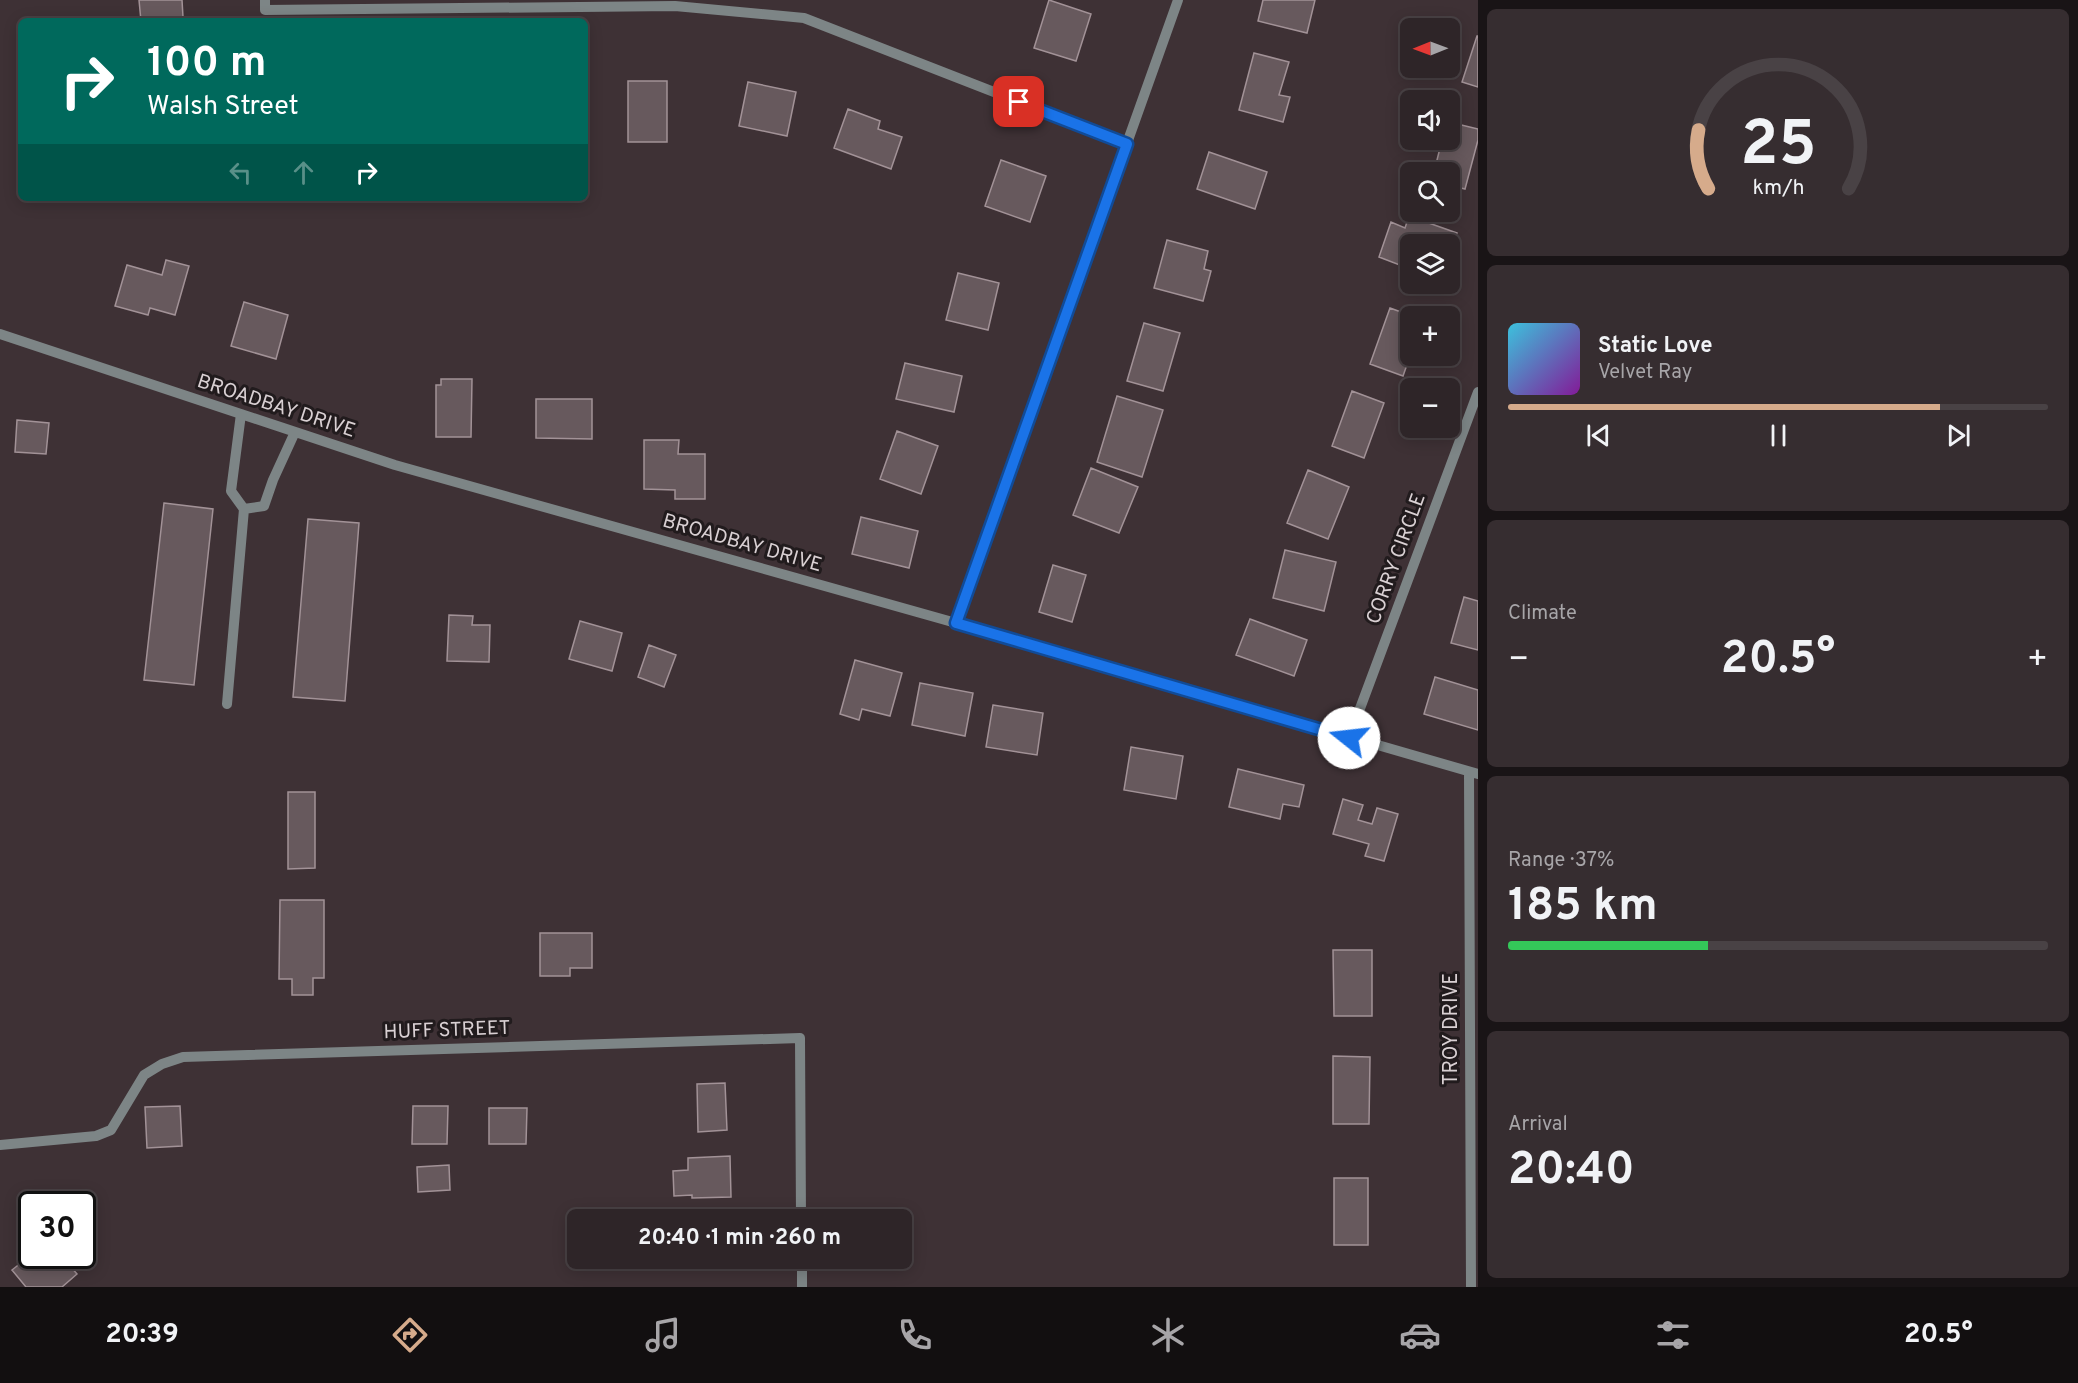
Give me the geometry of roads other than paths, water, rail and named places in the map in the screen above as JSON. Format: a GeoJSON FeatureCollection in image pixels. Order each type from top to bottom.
{"type":"FeatureCollection","features":[{"type":"Feature","properties":{"kind":"street"},"geometry":{"type":"LineString","coordinates":[[956,623],[1178,0]]}},
{"type":"Feature","properties":{"kind":"street"},"geometry":{"type":"LineString","coordinates":[[266,5],[675,3],[804,18],[1127,144]]}},
{"type":"Feature","properties":{"kind":"street","name":"BROADBAY DRIVE"},"geometry":{"type":"LineString","coordinates":[[0,334],[394,465],[956,623],[1473,773]]}},
{"type":"Feature","properties":{"kind":"street","name":"CORRY CIRCLE"},"geometry":{"type":"LineString","coordinates":[[1349,738],[1478,392]]}},
{"type":"Feature","properties":{"kind":"street"},"geometry":{"type":"LineString","coordinates":[[226,704],[243,509],[231,491],[241,414]]}},
{"type":"Feature","properties":{"kind":"street"},"geometry":{"type":"LineString","coordinates":[[243,509],[264,506],[295,432]]}},
{"type":"Feature","properties":{"kind":"street","name":"TROY DRIVE"},"geometry":{"type":"LineString","coordinates":[[1471,1287],[1473,773]]}},
{"type":"Feature","properties":{"kind":"street","name":"HUFF STREET"},"geometry":{"type":"LineString","coordinates":[[0,1145],[96,1136],[111,1130],[144,1075],[162,1064],[183,1057],[801,1038],[801,1209]]}},
{"type":"Feature","properties":{"kind":"street"},"geometry":{"type":"LineString","coordinates":[[802,1269],[802,1287]]}}]}
